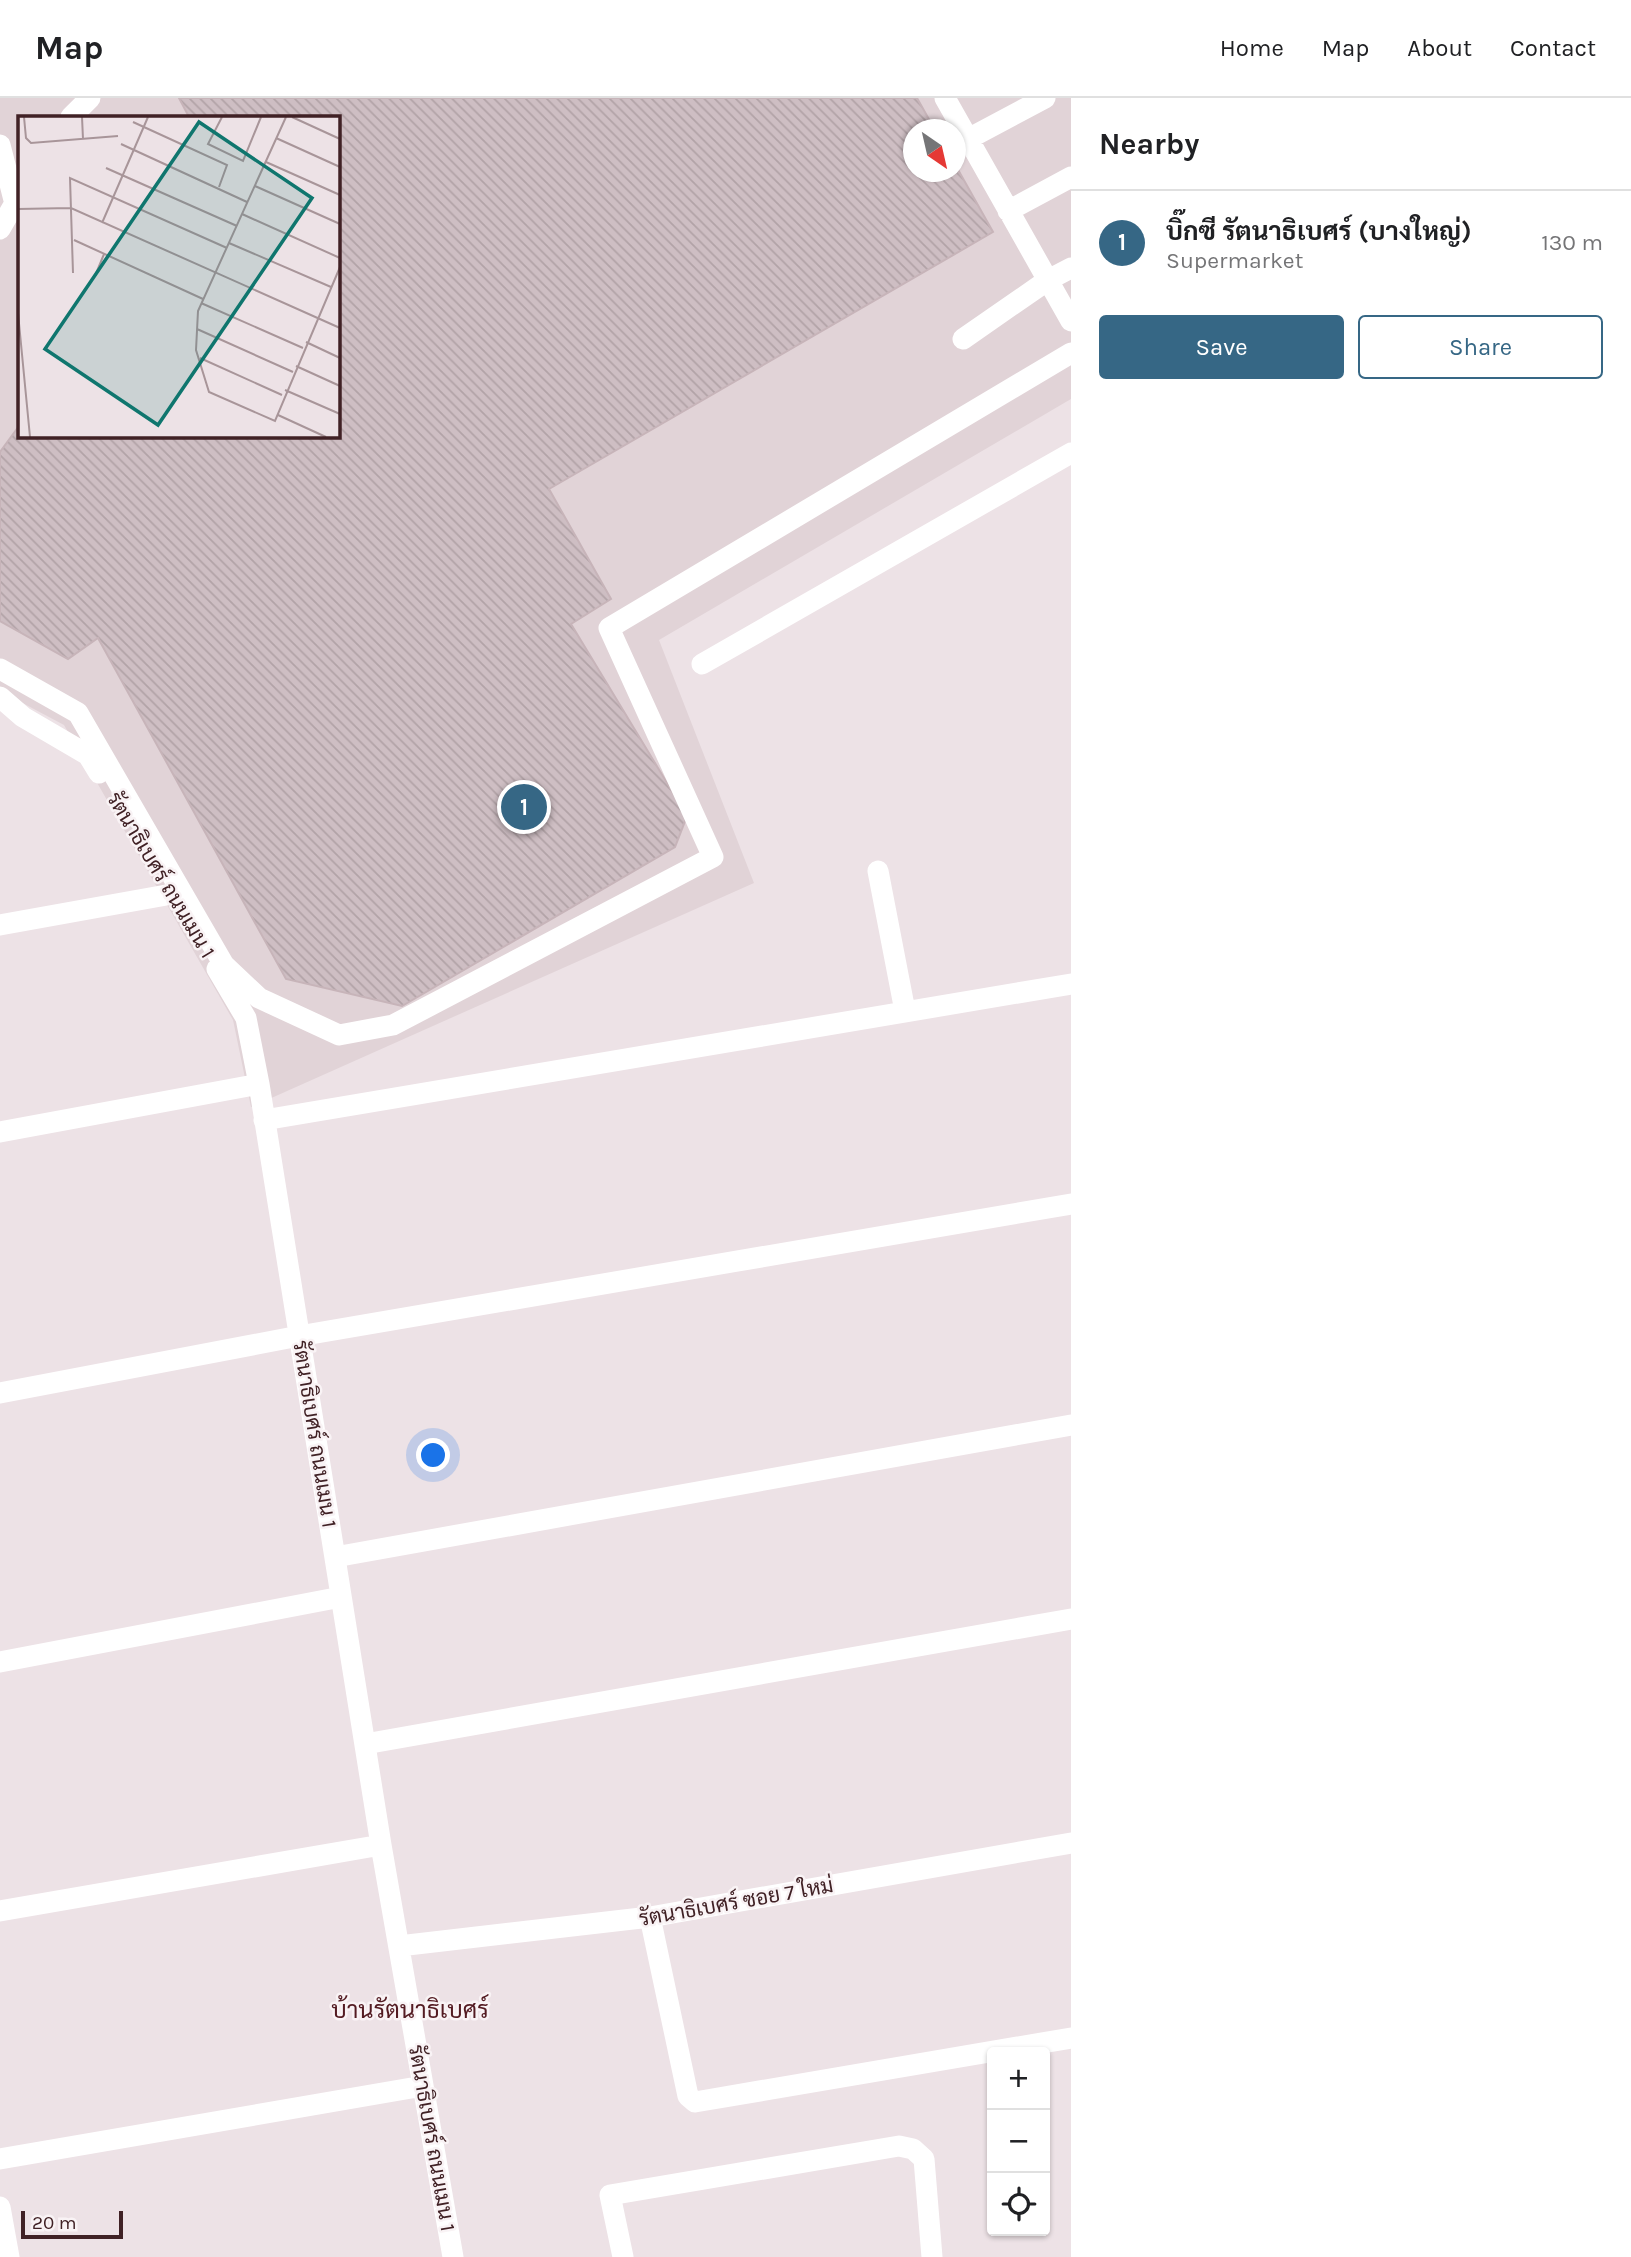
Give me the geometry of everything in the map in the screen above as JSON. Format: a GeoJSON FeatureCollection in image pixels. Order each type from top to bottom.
{"type":"FeatureCollection","features":[{"type":"Feature","properties":{"kind":"street"},"geometry":{"type":"LineString","coordinates":[[72,116],[90,98]]}},
{"type":"Feature","properties":{"kind":"street"},"geometry":{"type":"LineString","coordinates":[[945,98],[1071,321]]}},
{"type":"Feature","properties":{"kind":"street"},"geometry":{"type":"LineString","coordinates":[[968,139],[1045,98]]}},
{"type":"Feature","properties":{"kind":"street"},"geometry":{"type":"LineString","coordinates":[[0,145],[17,200],[0,229]]}},
{"type":"Feature","properties":{"kind":"street"},"geometry":{"type":"LineString","coordinates":[[1008,211],[1071,177]]}},
{"type":"Feature","properties":{"kind":"street"},"geometry":{"type":"LineString","coordinates":[[963,339],[1048,280],[1071,268]]}},
{"type":"Feature","properties":{"kind":"street"},"geometry":{"type":"LineString","coordinates":[[0,669],[78,713],[224,965],[259,998],[339,1035],[393,1025],[713,857],[609,628],[1071,353]]}},
{"type":"Feature","properties":{"kind":"street"},"geometry":{"type":"LineString","coordinates":[[702,664],[1071,453]]}},
{"type":"Feature","properties":{"kind":"street","name":"รัตนาธิเบศร์ ถนนเมน 1"},"geometry":{"type":"LineString","coordinates":[[0,697],[23,717],[88,755],[246,1018],[259,1084],[381,1845],[453,2257]]}},
{"type":"Feature","properties":{"kind":"street"},"geometry":{"type":"LineString","coordinates":[[0,721],[23,717]]}},
{"type":"Feature","properties":{"kind":"street"},"geometry":{"type":"LineString","coordinates":[[878,871],[905,1011]]}},
{"type":"Feature","properties":{"kind":"street"},"geometry":{"type":"LineString","coordinates":[[0,925],[172,894]]}},
{"type":"Feature","properties":{"kind":"street"},"geometry":{"type":"LineString","coordinates":[[264,1120],[1071,984]]}},
{"type":"Feature","properties":{"kind":"street"},"geometry":{"type":"LineString","coordinates":[[0,1132],[259,1084]]}},
{"type":"Feature","properties":{"kind":"street"},"geometry":{"type":"LineString","coordinates":[[0,1393],[299,1336],[1071,1204]]}},
{"type":"Feature","properties":{"kind":"street"},"geometry":{"type":"LineString","coordinates":[[335,1558],[1071,1425]]}},
{"type":"Feature","properties":{"kind":"street"},"geometry":{"type":"LineString","coordinates":[[0,1662],[341,1597]]}},
{"type":"Feature","properties":{"kind":"street"},"geometry":{"type":"LineString","coordinates":[[365,1744],[1071,1619]]}},
{"type":"Feature","properties":{"kind":"street","name":"รัตนาธิเบศร์ ซอย 7 ใหม่"},"geometry":{"type":"LineString","coordinates":[[399,1946],[650,1917],[1071,1843]]}},
{"type":"Feature","properties":{"kind":"street"},"geometry":{"type":"LineString","coordinates":[[0,1911],[381,1845]]}},
{"type":"Feature","properties":{"kind":"street"},"geometry":{"type":"LineString","coordinates":[[650,1917],[688,2096],[695,2102],[1071,2038]]}},
{"type":"Feature","properties":{"kind":"street"},"geometry":{"type":"LineString","coordinates":[[0,2159],[423,2086]]}},
{"type":"Feature","properties":{"kind":"street"},"geometry":{"type":"LineString","coordinates":[[623,2257],[610,2195],[899,2146],[913,2149],[924,2159],[932,2257]]}},
{"type":"Feature","properties":{"kind":"street"},"geometry":{"type":"LineString","coordinates":[[0,2207],[9,2257]]}},
{"type":"Feature","properties":{"kind":"shaded area"},"geometry":{"type":"Polygon","coordinates":[[[0,98],[1071,98],[1071,399],[659,640],[754,883],[251,1107],[233,1020],[64,725],[0,691],[0,98]]]}},
{"type":"Feature","properties":{"kind":"building"},"geometry":{"type":"Polygon","coordinates":[[[179,98],[917,98],[929,119],[903,119],[903,182],[965,182],[993,232],[549,489],[611,599],[571,624],[687,816],[675,847],[402,1006],[286,979],[98,638],[68,659],[0,621],[0,452],[18,427],[18,438],[340,438],[340,116],[188,116],[179,98]]]}},
{"type":"Feature","properties":{"kind":"place","name":"บิ๊กซี รัตนาธิเบศร์ (บางใหญ่)"},"geometry":{"type":"Point","coordinates":[524,807]}},
{"type":"Feature","properties":{"kind":"district","name":"บ้านรัตนาธิเบศร์"},"geometry":{"type":"Point","coordinates":[410,2010]}}]}
